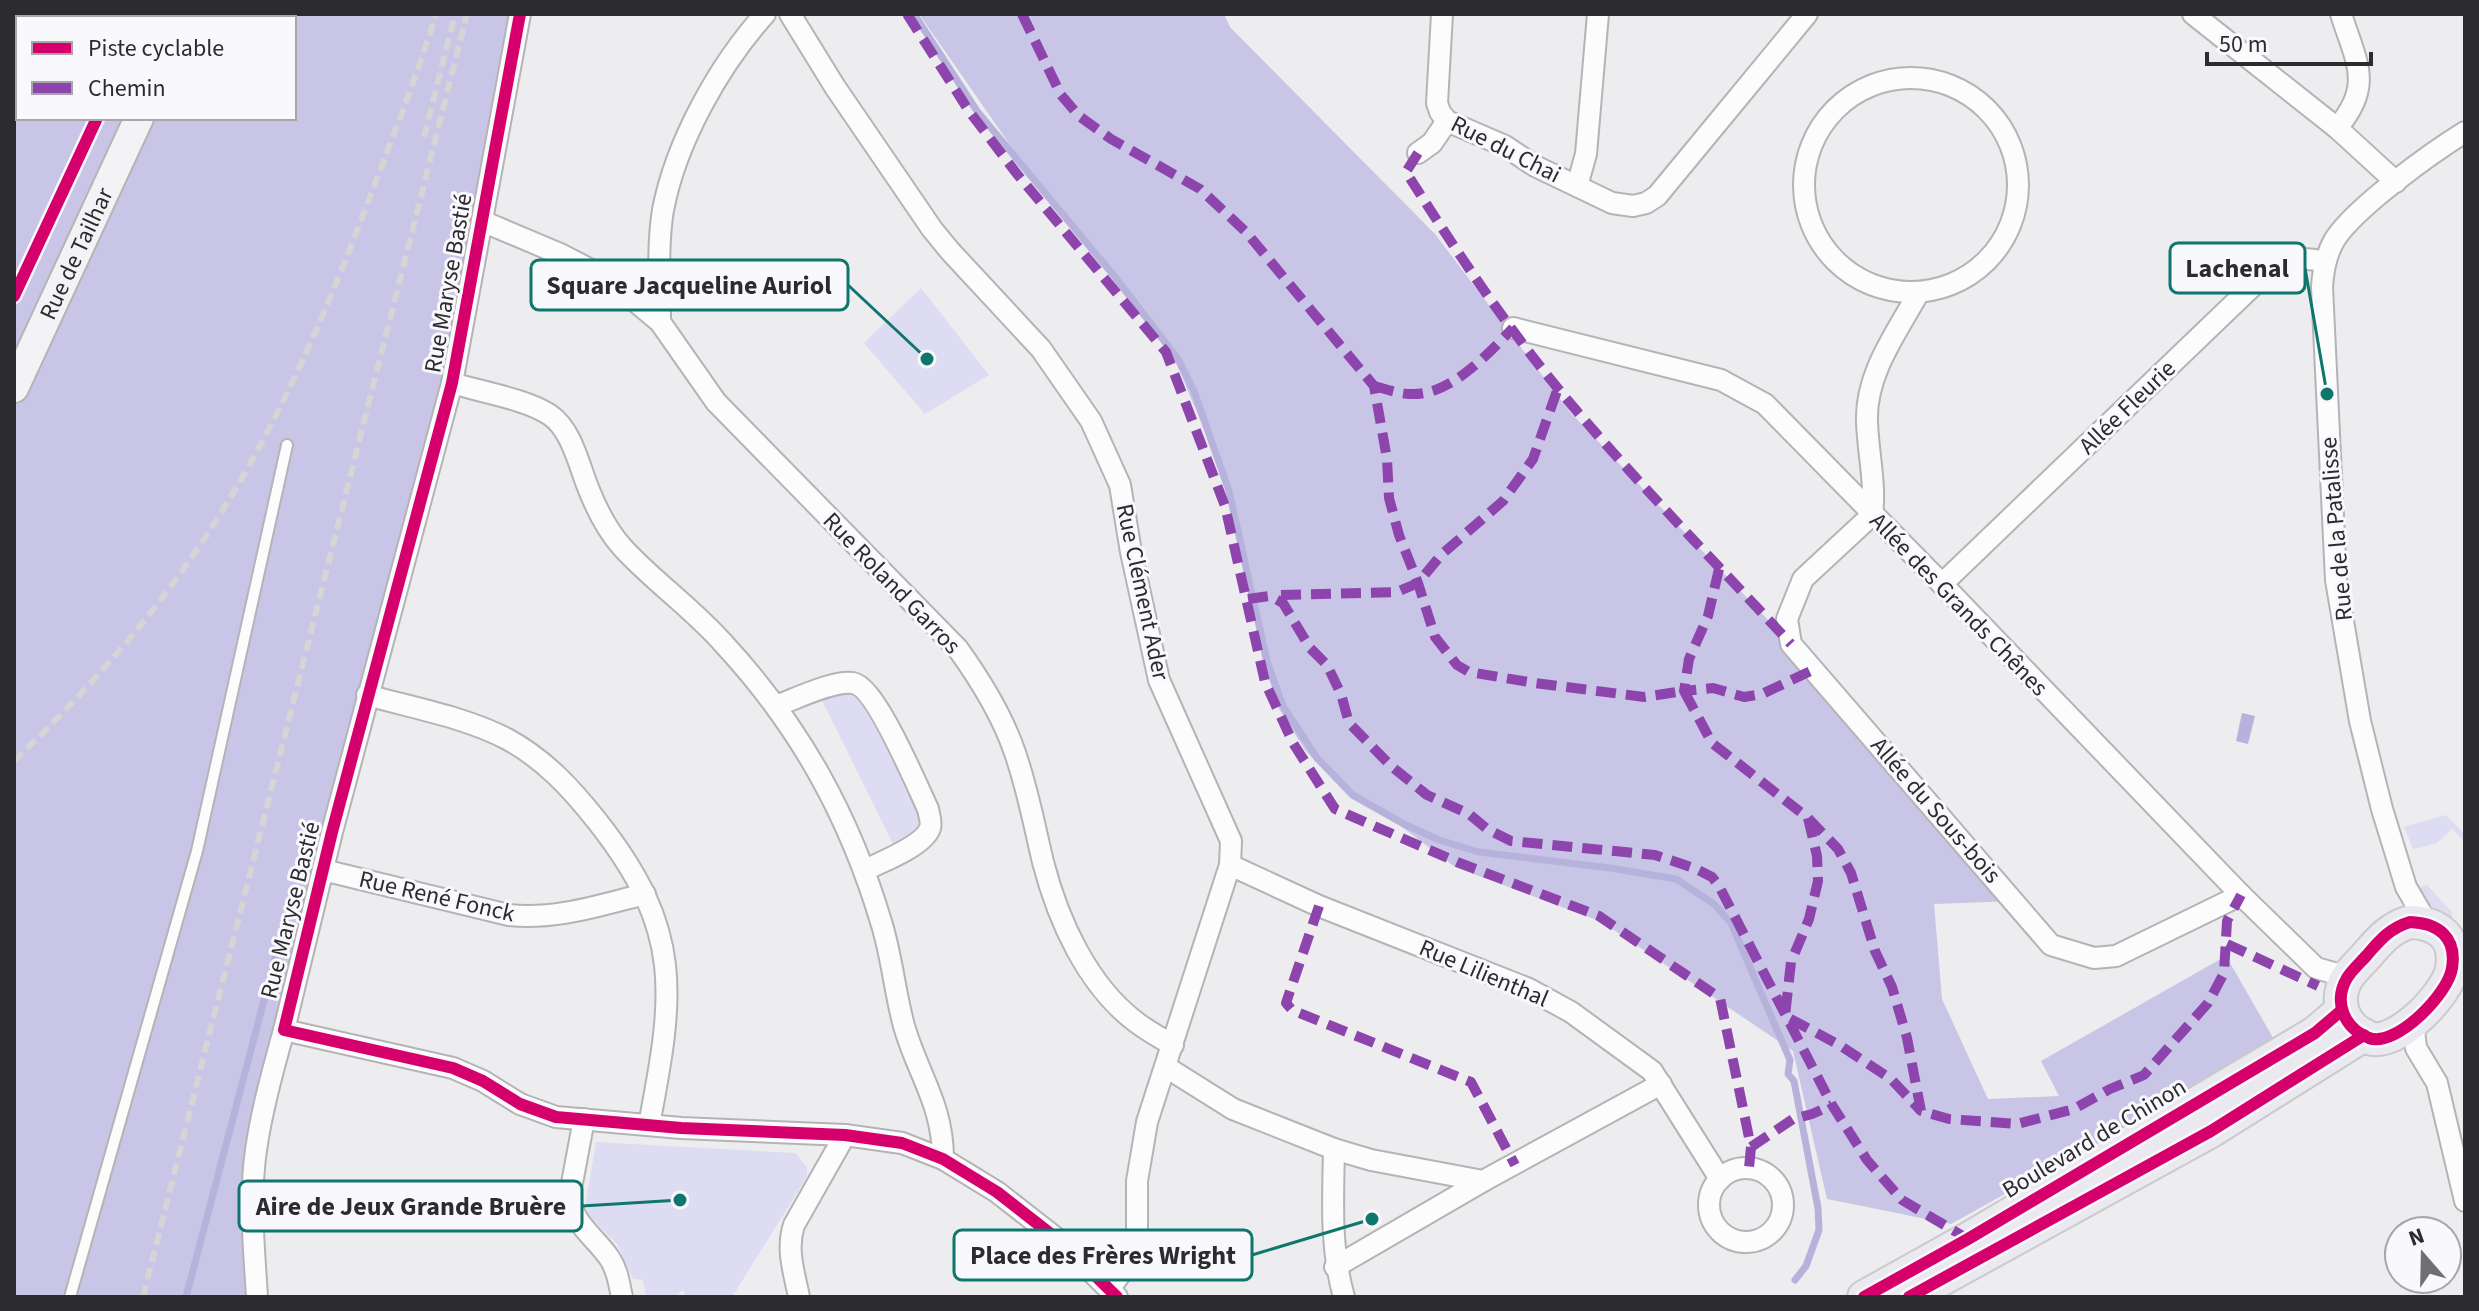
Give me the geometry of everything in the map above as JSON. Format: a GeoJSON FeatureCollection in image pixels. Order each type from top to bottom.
{"type":"FeatureCollection","features":[{"type":"Feature","properties":{"kind":"main road"},"geometry":{"type":"LineString","coordinates":[[2410,922],[2451,944],[2445,984],[2413,1022],[2385,1039],[2375,1040],[2348,1022],[2342,1010],[2341,992],[2348,977],[2387,933],[2410,922]]}},
{"type":"Feature","properties":{"kind":"main road","name":"Boulevard de Chinon"},"geometry":{"type":"LineString","coordinates":[[1864,1297],[1968,1239],[2315,1033],[2342,1010]]}},
{"type":"Feature","properties":{"kind":"main road","name":"Boulevard de Chinon"},"geometry":{"type":"LineString","coordinates":[[1909,1297],[2211,1131],[2364,1035]]}},
{"type":"Feature","properties":{"kind":"street","name":"Rue Maryse Bastié"},"geometry":{"type":"LineString","coordinates":[[520,14],[452,383],[367,695],[284,1030],[453,1068],[468,1073],[538,1112],[649,1125],[845,1135],[902,1143],[943,1159],[997,1192],[1061,1242],[1114,1293]]}},
{"type":"Feature","properties":{"kind":"street"},"geometry":{"type":"LineString","coordinates":[[660,322],[663,210],[677,163],[720,73],[765,14]]}},
{"type":"Feature","properties":{"kind":"street","name":"Rue Clément Ader"},"geometry":{"type":"LineString","coordinates":[[790,14],[835,87],[932,229],[1041,349],[1091,421],[1120,485],[1159,680],[1231,841],[1230,865],[1147,1122],[1137,1181],[1137,1245],[1114,1293]]}},
{"type":"Feature","properties":{"kind":"street","name":"Rue du Chai"},"geometry":{"type":"LineString","coordinates":[[1442,14],[1437,103],[1447,121],[1505,146],[1535,166],[1577,186],[1620,205],[1633,206],[1652,200],[1807,14]]}},
{"type":"Feature","properties":{"kind":"street"},"geometry":{"type":"LineString","coordinates":[[1577,186],[1586,154],[1598,14]]}},
{"type":"Feature","properties":{"kind":"street"},"geometry":{"type":"LineString","coordinates":[[2193,14],[2337,128],[2396,182]]}},
{"type":"Feature","properties":{"kind":"street"},"geometry":{"type":"LineString","coordinates":[[2337,128],[2355,103],[2360,90],[2355,60],[2341,14]]}},
{"type":"Feature","properties":{"kind":"street"},"geometry":{"type":"LineString","coordinates":[[1872,515],[1874,500],[1867,422],[1870,385],[1884,353],[1919,292],[1955,282],[1992,254],[2009,227],[2017,197],[2016,165],[2006,136],[1997,122],[1979,103],[1945,84],[1906,79],[1869,87],[1847,100],[1828,117],[1810,150],[1804,188],[1811,226],[1840,266],[1883,289],[1919,292]]}},
{"type":"Feature","properties":{"kind":"street","name":"Rue de Tailhar"},"geometry":{"type":"LineString","coordinates":[[14,388],[138,120]]}},
{"type":"Feature","properties":{"kind":"street"},"geometry":{"type":"LineString","coordinates":[[1418,153],[1432,143],[1447,121]]}},
{"type":"Feature","properties":{"kind":"street","name":"Rue de la Patalisse"},"geometry":{"type":"LineString","coordinates":[[2451,944],[2406,887],[2360,721],[2336,580],[2322,287],[2325,262],[2344,228],[2396,182],[2465,132]]}},
{"type":"Feature","properties":{"kind":"street","name":"Rue Roland Garros"},"geometry":{"type":"LineString","coordinates":[[482,221],[595,272],[660,322],[716,402],[958,649],[992,700],[1014,751],[1052,894],[1078,951],[1114,1001],[1135,1022],[1173,1045]]}},
{"type":"Feature","properties":{"kind":"street","name":"Allée Fleurie"},"geometry":{"type":"LineString","coordinates":[[1942,584],[2262,277],[2290,259],[2304,257],[2325,262]]}},
{"type":"Feature","properties":{"kind":"street","name":"Allée des Grands Chênes"},"geometry":{"type":"LineString","coordinates":[[1513,328],[1721,380],[1765,404],[2241,895],[2316,968],[2348,977]]}},
{"type":"Feature","properties":{"kind":"street"},"geometry":{"type":"LineString","coordinates":[[452,383],[538,408],[553,417],[571,443],[608,530],[629,554],[721,640],[776,706],[807,750],[865,870],[884,929],[904,1025],[941,1119],[943,1159]]}},
{"type":"Feature","properties":{"kind":"street","name":"Allée du Sous-bois"},"geometry":{"type":"LineString","coordinates":[[1872,515],[1803,579],[1787,619],[1791,644],[2051,945],[2094,958],[2116,956],[2241,895]]}},
{"type":"Feature","properties":{"kind":"street"},"geometry":{"type":"LineString","coordinates":[[776,706],[851,683],[864,688],[877,706],[931,819],[930,829],[914,845],[865,870]]}},
{"type":"Feature","properties":{"kind":"street"},"geometry":{"type":"LineString","coordinates":[[367,695],[485,730],[528,751],[582,801],[623,855],[645,894],[659,929],[668,982],[666,1028],[649,1125]]}},
{"type":"Feature","properties":{"kind":"street","name":"Rue Lilienthal"},"geometry":{"type":"LineString","coordinates":[[1230,865],[1319,906],[1529,989],[1571,1012],[1640,1060],[1661,1084],[1720,1179]]}},
{"type":"Feature","properties":{"kind":"street","name":"Rue René Fonck"},"geometry":{"type":"LineString","coordinates":[[323,870],[509,915],[529,917],[568,913],[645,894]]}},
{"type":"Feature","properties":{"kind":"street"},"geometry":{"type":"LineString","coordinates":[[2387,933],[2406,887]]}},
{"type":"Feature","properties":{"kind":"street"},"geometry":{"type":"LineString","coordinates":[[2413,1022],[2416,1048],[2437,1083],[2465,1201]]}},
{"type":"Feature","properties":{"kind":"street"},"geometry":{"type":"LineString","coordinates":[[257,1297],[252,1197],[255,1152],[263,1107],[284,1030]]}},
{"type":"Feature","properties":{"kind":"street"},"geometry":{"type":"LineString","coordinates":[[1166,1067],[1233,1109],[1334,1149],[1371,1160],[1483,1181]]}},
{"type":"Feature","properties":{"kind":"street"},"geometry":{"type":"LineString","coordinates":[[1335,1267],[1483,1181],[1661,1084]]}},
{"type":"Feature","properties":{"kind":"street"},"geometry":{"type":"LineString","coordinates":[[584,1119],[570,1194],[571,1205],[579,1222],[613,1264],[622,1297]]}},
{"type":"Feature","properties":{"kind":"street"},"geometry":{"type":"LineString","coordinates":[[799,1297],[790,1237],[845,1135]]}},
{"type":"Feature","properties":{"kind":"street"},"geometry":{"type":"LineString","coordinates":[[1334,1149],[1332,1239],[1335,1267],[1344,1297]]}},
{"type":"Feature","properties":{"kind":"lane"},"geometry":{"type":"LineString","coordinates":[[70,1297],[197,851],[287,445]]}},
{"type":"Feature","properties":{"kind":"shaded area"},"geometry":{"type":"Polygon","coordinates":[[[14,14],[520,14],[482,221],[263,1107],[257,1297],[14,1297],[14,14]]]}},
{"type":"Feature","properties":{"kind":"shaded area"},"geometry":{"type":"Polygon","coordinates":[[[919,14],[1224,14],[1230,27],[1435,234],[1570,412],[1791,644],[2015,901],[1934,904],[1942,999],[1988,1099],[2059,1096],[2041,1061],[2226,956],[2276,1043],[1951,1224],[1827,1199],[1793,1051],[1602,922],[1455,867],[1402,827],[1350,798],[1305,750],[1279,709],[1262,658],[1234,501],[1170,348],[1052,205],[919,14]]]}},
{"type":"Feature","properties":{"kind":"shaded area"},"geometry":{"type":"Polygon","coordinates":[[[921,288],[989,375],[925,414],[864,343],[921,288]]]}},
{"type":"Feature","properties":{"kind":"shaded area"},"geometry":{"type":"Polygon","coordinates":[[[851,691],[877,719],[925,829],[894,846],[821,698],[851,691]]]}},
{"type":"Feature","properties":{"kind":"shaded area"},"geometry":{"type":"Polygon","coordinates":[[[2242,713],[2255,716],[2248,744],[2236,741],[2242,713]]]}},
{"type":"Feature","properties":{"kind":"shaded area"},"geometry":{"type":"Polygon","coordinates":[[[2446,815],[2465,835],[2465,842],[2452,829],[2437,843],[2413,849],[2404,827],[2446,815]]]}},
{"type":"Feature","properties":{"kind":"shaded area"},"geometry":{"type":"Polygon","coordinates":[[[2427,885],[2452,912],[2452,920],[2435,913],[2427,905],[2418,888],[2427,885]]]}},
{"type":"Feature","properties":{"kind":"shaded area"},"geometry":{"type":"Polygon","coordinates":[[[596,1142],[795,1153],[807,1167],[807,1177],[732,1297],[686,1297],[683,1290],[674,1297],[646,1297],[643,1280],[633,1279],[617,1244],[589,1216],[586,1201],[596,1142]]]}},
{"type":"Feature","properties":{"kind":"waterway"},"geometry":{"type":"LineString","coordinates":[[914,14],[977,111],[1115,277],[1178,359],[1194,391],[1229,491],[1267,661],[1283,706],[1317,758],[1353,795],[1439,840],[1479,852],[1676,879],[1714,904],[1731,923],[1790,1060],[1788,1074],[1794,1081],[1818,1208],[1819,1230],[1806,1266],[1795,1280]]}},
{"type":"Feature","properties":{"kind":"waterway"},"geometry":{"type":"LineString","coordinates":[[186,1297],[277,951]]}},
{"type":"Feature","properties":{"kind":"railway"},"geometry":{"type":"LineString","coordinates":[[14,761],[65,711],[136,631],[200,545],[251,462],[295,376],[334,288],[436,14]]}},
{"type":"Feature","properties":{"kind":"railway"},"geometry":{"type":"LineString","coordinates":[[424,137],[455,14]]}},
{"type":"Feature","properties":{"kind":"railway"},"geometry":{"type":"LineString","coordinates":[[143,1297],[467,14]]}},
{"type":"Feature","properties":{"kind":"marked path"},"geometry":{"type":"LineString","coordinates":[[907,14],[969,111],[1017,174],[1166,352],[1225,506],[1265,682],[1293,743],[1335,809],[1457,862],[1599,916],[1720,998],[1751,1147],[1749,1168]]}},
{"type":"Feature","properties":{"kind":"marked path"},"geometry":{"type":"LineString","coordinates":[[1022,14],[1061,95],[1079,116],[1111,139],[1200,189],[1246,232],[1374,386],[1387,459],[1389,498],[1399,535],[1435,637],[1457,665],[1469,672],[1644,697],[1684,691],[1712,743],[1808,818],[1838,849],[1851,873],[1875,951],[1892,987],[1907,1038],[1921,1111],[1949,1119],[2017,1124],[2074,1109],[2144,1075],[2208,1003],[2224,973],[2227,921],[2241,895]]}},
{"type":"Feature","properties":{"kind":"marked path"},"geometry":{"type":"LineString","coordinates":[[1418,153],[1406,172],[1530,354],[1629,470],[1791,644]]}},
{"type":"Feature","properties":{"kind":"marked path"},"geometry":{"type":"LineString","coordinates":[[1374,386],[1411,394],[1440,388],[1467,372],[1513,328]]}},
{"type":"Feature","properties":{"kind":"marked path"},"geometry":{"type":"LineString","coordinates":[[1281,595],[1397,592],[1418,583],[1441,555],[1503,501],[1533,459],[1558,388]]}},
{"type":"Feature","properties":{"kind":"marked path"},"geometry":{"type":"LineString","coordinates":[[1719,569],[1708,616],[1689,659],[1684,691],[1713,688],[1744,697],[1762,694],[1813,670]]}},
{"type":"Feature","properties":{"kind":"marked path"},"geometry":{"type":"LineString","coordinates":[[1248,599],[1270,596],[1283,603],[1310,648],[1327,665],[1341,694],[1349,723],[1391,766],[1427,795],[1469,814],[1487,829],[1511,841],[1655,855],[1712,877],[1832,1105],[1867,1160],[1902,1200],[1968,1239]]}},
{"type":"Feature","properties":{"kind":"marked path"},"geometry":{"type":"LineString","coordinates":[[1808,818],[1817,856],[1818,881],[1809,919],[1791,962],[1785,1016],[1841,1046],[1891,1079],[1921,1111]]}},
{"type":"Feature","properties":{"kind":"marked path"},"geometry":{"type":"LineString","coordinates":[[1319,906],[1286,1003],[1292,1010],[1471,1082],[1515,1165]]}},
{"type":"Feature","properties":{"kind":"marked path"},"geometry":{"type":"LineString","coordinates":[[2227,944],[2318,986]]}},
{"type":"Feature","properties":{"kind":"marked path"},"geometry":{"type":"LineString","coordinates":[[1751,1147],[1793,1119],[1832,1105]]}},
{"type":"Feature","properties":{"kind":"cycle path"},"geometry":{"type":"LineString","coordinates":[[520,14],[452,383],[332,832],[284,1030],[453,1068],[483,1081],[520,1104],[556,1117],[681,1128],[845,1135],[902,1143],[943,1159],[997,1192],[1061,1242],[1117,1297]]}},
{"type":"Feature","properties":{"kind":"cycle path"},"geometry":{"type":"LineString","coordinates":[[14,296],[96,120]]}},
{"type":"Feature","properties":{"kind":"cycle path"},"geometry":{"type":"LineString","coordinates":[[2410,922],[2429,925],[2448,940],[2453,957],[2449,979],[2432,1004],[2406,1027],[2380,1039],[2369,1038],[2347,1021],[2341,1005],[2343,987],[2351,972],[2381,940],[2410,922]]}},
{"type":"Feature","properties":{"kind":"cycle path"},"geometry":{"type":"LineString","coordinates":[[1864,1297],[1968,1239],[2315,1033],[2342,1010]]}},
{"type":"Feature","properties":{"kind":"cycle path"},"geometry":{"type":"LineString","coordinates":[[1909,1297],[2211,1131],[2364,1035]]}},
{"type":"Feature","properties":{"kind":"place","name":"Square Jacqueline Auriol"},"geometry":{"type":"Point","coordinates":[927,359]}},
{"type":"Feature","properties":{"kind":"place","name":"Lachenal"},"geometry":{"type":"Point","coordinates":[2327,394]}},
{"type":"Feature","properties":{"kind":"place","name":"Aire de Jeux Grande Bruère"},"geometry":{"type":"Point","coordinates":[680,1200]}},
{"type":"Feature","properties":{"kind":"place","name":"Place des Frères Wright"},"geometry":{"type":"Point","coordinates":[1372,1219]}}]}
